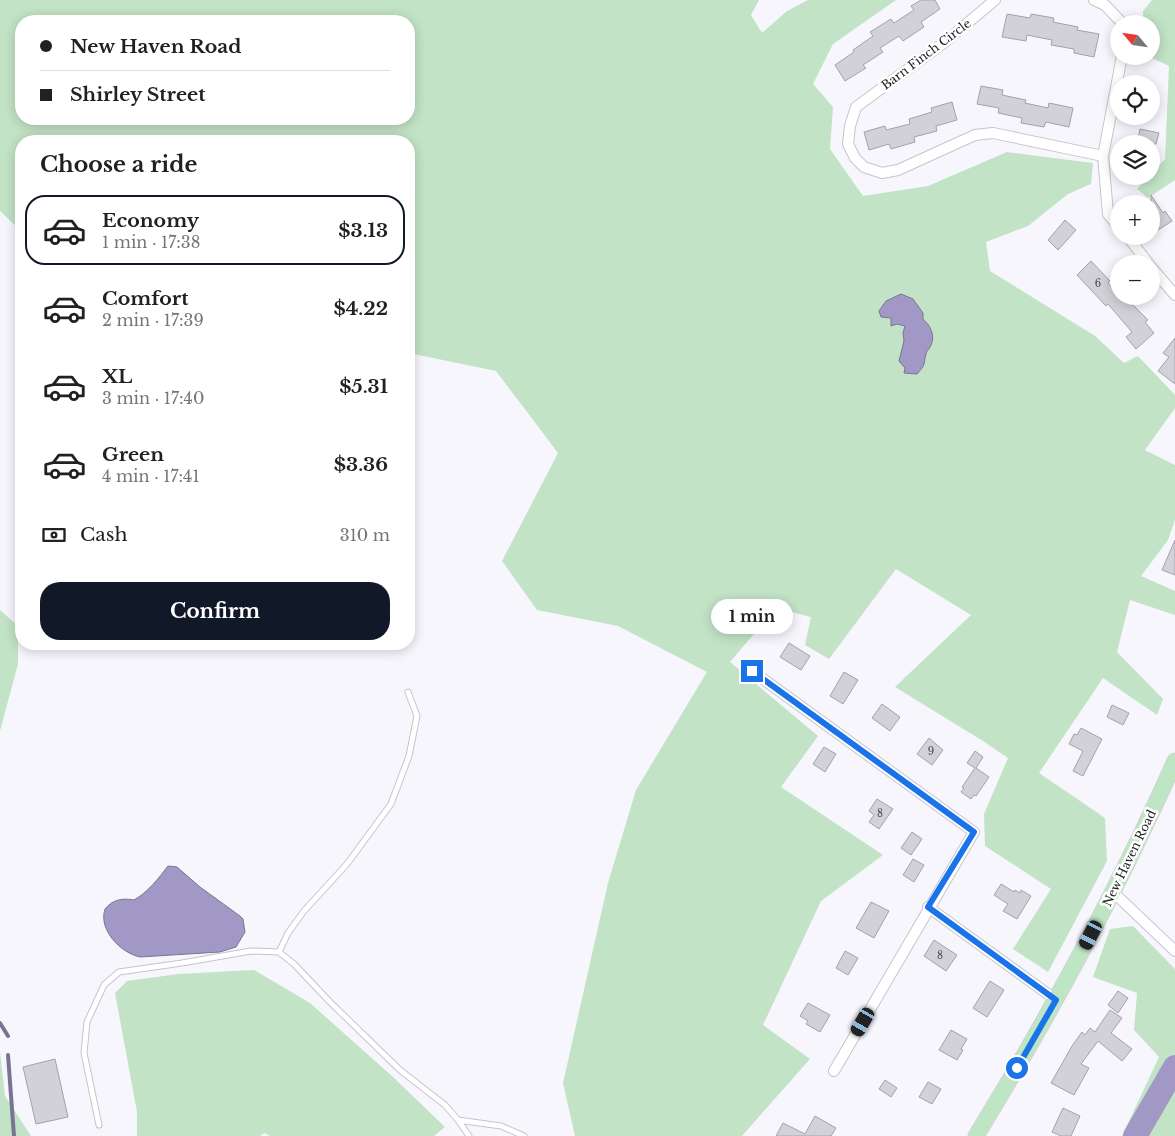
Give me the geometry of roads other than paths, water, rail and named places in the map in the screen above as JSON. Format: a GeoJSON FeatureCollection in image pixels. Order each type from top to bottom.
{"type":"FeatureCollection","features":[{"type":"Feature","properties":{"kind":"main road","name":"New Haven Road"},"geometry":{"type":"LineString","coordinates":[[976,1136],[1056,1000],[1113,892],[1175,761]]}},
{"type":"Feature","properties":{"kind":"street","name":"Barn Finch Circle"},"geometry":{"type":"LineString","coordinates":[[995,0],[945,42],[856,107],[850,126],[848,144],[855,158],[864,167],[882,173],[898,170],[975,135],[993,133],[1103,156]]}},
{"type":"Feature","properties":{"kind":"street"},"geometry":{"type":"LineString","coordinates":[[1094,0],[1105,5],[1114,15]]}},
{"type":"Feature","properties":{"kind":"street"},"geometry":{"type":"LineString","coordinates":[[1110,216],[1108,214],[1103,156],[1120,65]]}},
{"type":"Feature","properties":{"kind":"street"},"geometry":{"type":"LineString","coordinates":[[1134,245],[1142,255]]}},
{"type":"Feature","properties":{"kind":"street"},"geometry":{"type":"LineString","coordinates":[[1160,277],[1175,295]]}},
{"type":"Feature","properties":{"kind":"street"},"geometry":{"type":"LineString","coordinates":[[752,671],[974,832],[928,907],[834,1071]]}},
{"type":"Feature","properties":{"kind":"street"},"geometry":{"type":"LineString","coordinates":[[1113,892],[1175,950]]}},
{"type":"Feature","properties":{"kind":"street"},"geometry":{"type":"LineString","coordinates":[[928,907],[1056,1000]]}},
{"type":"Feature","properties":{"kind":"lane"},"geometry":{"type":"LineString","coordinates":[[279,952],[288,933],[304,911],[347,864],[391,804],[409,756],[417,716],[408,692]]}},
{"type":"Feature","properties":{"kind":"lane"},"geometry":{"type":"LineString","coordinates":[[99,1125],[84,1053],[87,1022],[104,985],[119,972],[252,950],[279,952],[294,964],[400,1070],[444,1105],[469,1136]]}},
{"type":"Feature","properties":{"kind":"lane"},"geometry":{"type":"LineString","coordinates":[[458,1120],[501,1126],[524,1136]]}},
{"type":"Feature","properties":{"kind":"waterway"},"geometry":{"type":"LineString","coordinates":[[0,1023],[8,1036]]}},
{"type":"Feature","properties":{"kind":"waterway"},"geometry":{"type":"LineString","coordinates":[[8,1055],[14,1136]]}},
{"type":"Feature","properties":{"kind":"waterway"},"geometry":{"type":"LineString","coordinates":[[1135,1136],[1175,1067]]}}]}
